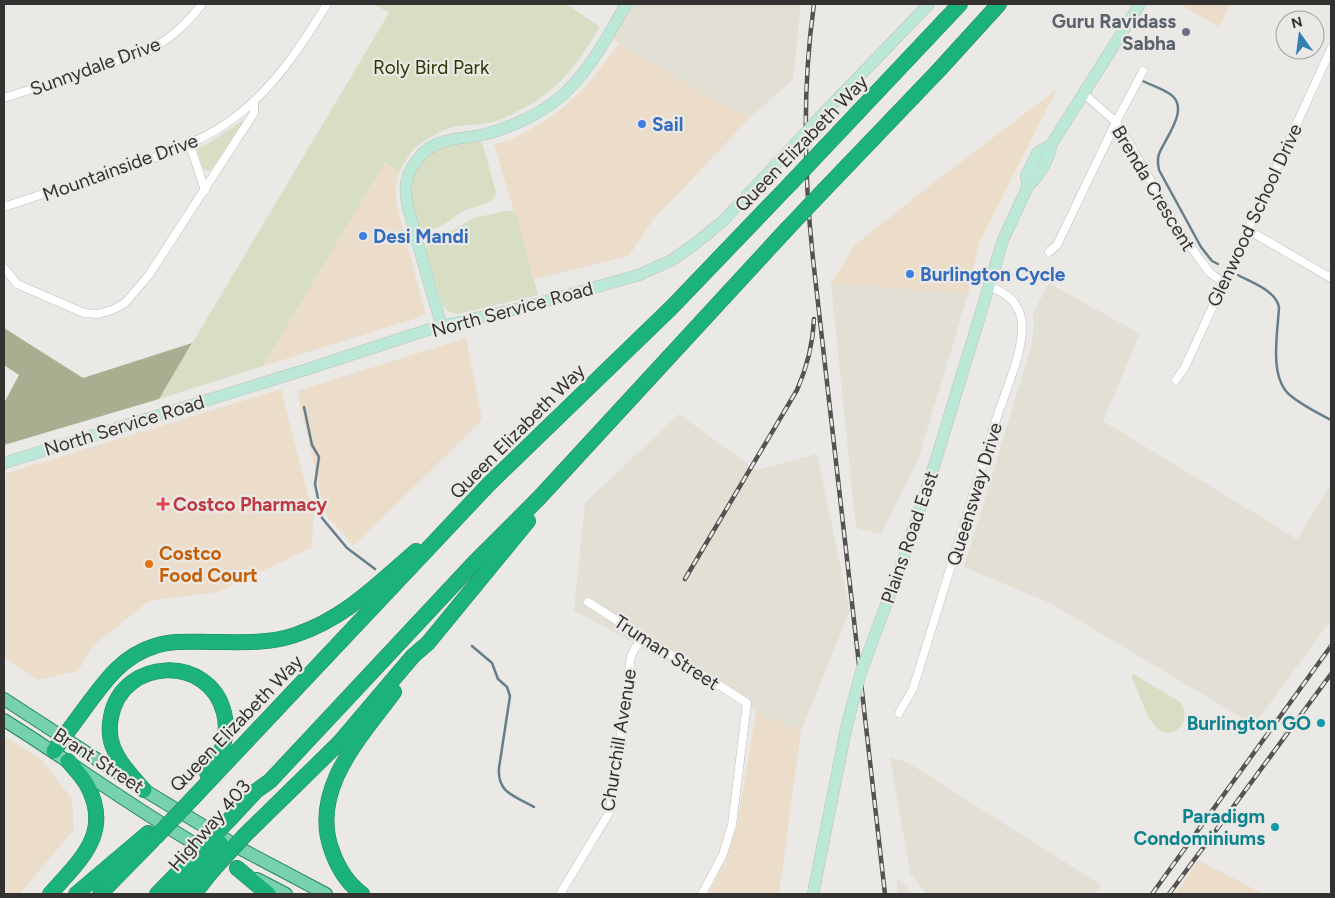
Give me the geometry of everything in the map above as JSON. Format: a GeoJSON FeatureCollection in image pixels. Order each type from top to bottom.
{"type":"FeatureCollection","features":[{"type":"Feature","properties":{"kind":"highway","name":"Queen Elizabeth Way"},"geometry":{"type":"LineString","coordinates":[[114,894],[124,869],[151,835],[189,798],[489,484],[672,307],[960,4]]}},
{"type":"Feature","properties":{"kind":"highway"},"geometry":{"type":"LineString","coordinates":[[194,894],[201,865],[236,827],[256,791],[270,781],[474,563],[539,498],[825,189],[940,70],[999,4]]}},
{"type":"Feature","properties":{"kind":"highway"},"geometry":{"type":"LineString","coordinates":[[54,751],[111,673],[139,652],[176,642],[254,642],[277,640],[294,636],[325,624],[354,605],[489,484]]}},
{"type":"Feature","properties":{"kind":"highway"},"geometry":{"type":"LineString","coordinates":[[362,894],[346,878],[330,845],[325,818],[329,794],[339,771],[428,643],[528,522],[539,498]]}},
{"type":"Feature","properties":{"kind":"highway"},"geometry":{"type":"LineString","coordinates":[[157,894],[201,865],[236,827],[340,742],[413,656],[428,643]]}},
{"type":"Feature","properties":{"kind":"highway"},"geometry":{"type":"LineString","coordinates":[[144,790],[118,757],[112,746],[110,726],[115,704],[122,692],[139,678],[153,672],[168,669],[180,671],[199,679],[213,690],[224,711],[226,732],[224,745],[215,763],[189,798]]}},
{"type":"Feature","properties":{"kind":"highway"},"geometry":{"type":"LineString","coordinates":[[50,894],[87,850],[94,837],[96,824],[97,813],[86,784],[68,761]]}},
{"type":"Feature","properties":{"kind":"highway"},"geometry":{"type":"LineString","coordinates":[[76,894],[151,835]]}},
{"type":"Feature","properties":{"kind":"highway","name":"Highway 403"},"geometry":{"type":"LineString","coordinates":[[176,894],[201,865]]}},
{"type":"Feature","properties":{"kind":"highway"},"geometry":{"type":"LineString","coordinates":[[237,868],[268,894]]}},
{"type":"Feature","properties":{"kind":"highway"},"geometry":{"type":"LineString","coordinates":[[100,894],[124,869]]}},
{"type":"Feature","properties":{"kind":"main road","name":"Brant Street"},"geometry":{"type":"LineString","coordinates":[[4,699],[144,790],[243,850],[326,894]]}},
{"type":"Feature","properties":{"kind":"main road","name":"Brant Street"},"geometry":{"type":"LineString","coordinates":[[4,720],[180,835],[286,894]]}},
{"type":"Feature","properties":{"kind":"street","name":"Sunnydale Drive"},"geometry":{"type":"LineString","coordinates":[[4,98],[148,51],[168,40],[191,18],[202,4]]}},
{"type":"Feature","properties":{"kind":"street","name":"Mountainside Drive"},"geometry":{"type":"LineString","coordinates":[[4,207],[159,157],[190,145],[217,130],[254,101],[290,60],[327,4]]}},
{"type":"Feature","properties":{"kind":"street"},"geometry":{"type":"LineString","coordinates":[[442,328],[407,203],[406,186],[410,171],[418,158],[435,144],[447,140],[486,134],[513,125],[554,102],[574,85],[590,64],[626,4]]}},
{"type":"Feature","properties":{"kind":"street","name":"North Service Road"},"geometry":{"type":"LineString","coordinates":[[4,463],[311,368],[433,328],[442,328],[639,275],[672,260],[722,222],[929,4]]}},
{"type":"Feature","properties":{"kind":"street"},"geometry":{"type":"LineString","coordinates":[[1084,94],[1140,4]]}},
{"type":"Feature","properties":{"kind":"street","name":"Glenwood School Drive"},"geometry":{"type":"LineString","coordinates":[[1176,380],[1185,367],[1331,49]]}},
{"type":"Feature","properties":{"kind":"street"},"geometry":{"type":"LineString","coordinates":[[1049,252],[1056,245],[1143,71]]}},
{"type":"Feature","properties":{"kind":"street","name":"Brenda Crescent"},"geometry":{"type":"LineString","coordinates":[[1084,94],[1116,122],[1179,231],[1210,273],[1223,282]]}},
{"type":"Feature","properties":{"kind":"street","name":"Plains Road East"},"geometry":{"type":"LineString","coordinates":[[812,894],[846,729],[861,672],[904,557],[938,454],[1003,240],[1028,186],[1034,180],[1050,153],[1050,145],[1084,94]]}},
{"type":"Feature","properties":{"kind":"street"},"geometry":{"type":"LineString","coordinates":[[4,268],[17,284],[84,313],[98,314],[112,310],[125,303],[149,274],[205,190],[254,113],[254,101]]}},
{"type":"Feature","properties":{"kind":"street"},"geometry":{"type":"LineString","coordinates":[[190,145],[205,190]]}},
{"type":"Feature","properties":{"kind":"street"},"geometry":{"type":"LineString","coordinates":[[1248,230],[1331,278]]}},
{"type":"Feature","properties":{"kind":"street","name":"Queensway Drive"},"geometry":{"type":"LineString","coordinates":[[899,713],[912,690],[1016,364],[1022,331],[1022,319],[1018,309],[1008,296],[988,285]]}},
{"type":"Feature","properties":{"kind":"street","name":"Truman Street"},"geometry":{"type":"LineString","coordinates":[[588,602],[747,703],[732,825],[723,854],[702,894]]}},
{"type":"Feature","properties":{"kind":"street","name":"Churchill Avenue"},"geometry":{"type":"LineString","coordinates":[[560,894],[609,813],[631,656],[644,638]]}},
{"type":"Feature","properties":{"kind":"shaded area"},"geometry":{"type":"Polygon","coordinates":[[[633,4],[801,4],[793,79],[750,118],[619,44],[612,37],[633,4]]]}},
{"type":"Feature","properties":{"kind":"shaded area"},"geometry":{"type":"Polygon","coordinates":[[[1179,4],[1230,4],[1219,27],[1179,4]]]}},
{"type":"Feature","properties":{"kind":"shaded area"},"geometry":{"type":"Polygon","coordinates":[[[619,44],[750,118],[653,220],[629,256],[534,279],[494,144],[511,140],[542,123],[565,106],[587,85],[619,44]]]}},
{"type":"Feature","properties":{"kind":"shaded area"},"geometry":{"type":"Polygon","coordinates":[[[1057,89],[979,243],[968,294],[831,284],[855,245],[1057,89]]]}},
{"type":"Feature","properties":{"kind":"shaded area"},"geometry":{"type":"Polygon","coordinates":[[[385,162],[399,173],[395,188],[396,201],[425,313],[420,317],[263,366],[385,162]]]}},
{"type":"Feature","properties":{"kind":"shaded area"},"geometry":{"type":"Polygon","coordinates":[[[1049,283],[1140,334],[1103,421],[1297,539],[1331,483],[1331,620],[1254,725],[1050,603],[964,567],[1031,347],[1034,327],[1033,313],[1049,283]]]}},
{"type":"Feature","properties":{"kind":"shaded area"},"geometry":{"type":"Polygon","coordinates":[[[831,284],[968,294],[918,460],[881,534],[856,528],[831,284]]]}},
{"type":"Feature","properties":{"kind":"shaded area"},"geometry":{"type":"Polygon","coordinates":[[[466,338],[482,420],[354,546],[325,514],[297,391],[466,338]]]}},
{"type":"Feature","properties":{"kind":"shaded area"},"geometry":{"type":"Polygon","coordinates":[[[281,389],[314,518],[311,548],[217,592],[149,601],[93,646],[78,671],[37,680],[4,657],[4,474],[281,389]]]}},
{"type":"Feature","properties":{"kind":"shaded area"},"geometry":{"type":"Polygon","coordinates":[[[679,414],[756,470],[817,454],[850,611],[801,731],[756,711],[574,610],[585,503],[679,414]]]}},
{"type":"Feature","properties":{"kind":"shaded area"},"geometry":{"type":"Polygon","coordinates":[[[756,711],[801,731],[779,894],[708,894],[725,862],[737,826],[756,711]]]}},
{"type":"Feature","properties":{"kind":"shaded area"},"geometry":{"type":"Polygon","coordinates":[[[4,736],[42,760],[72,799],[74,830],[19,894],[4,894],[4,736]]]}},
{"type":"Feature","properties":{"kind":"shaded area"},"geometry":{"type":"Polygon","coordinates":[[[890,757],[907,762],[1101,885],[1094,894],[926,894],[910,873],[890,757]]]}},
{"type":"Feature","properties":{"kind":"shaded area"},"geometry":{"type":"Polygon","coordinates":[[[1199,860],[1263,894],[1175,894],[1199,860]]]}},
{"type":"Feature","properties":{"kind":"shaded area"},"geometry":{"type":"Polygon","coordinates":[[[897,878],[913,894],[897,894],[897,878]]]}},
{"type":"Feature","properties":{"kind":"green space","name":"Roly Bird Park"},"geometry":{"type":"Polygon","coordinates":[[[374,4],[566,4],[600,27],[570,71],[560,82],[535,102],[495,121],[452,127],[438,133],[414,149],[399,173],[385,162],[263,366],[159,399],[389,13],[374,4]]]}},
{"type":"Feature","properties":{"kind":"green space"},"geometry":{"type":"Polygon","coordinates":[[[245,119],[211,170],[207,171],[203,168],[197,149],[245,119]]]}},
{"type":"Feature","properties":{"kind":"green space"},"geometry":{"type":"Polygon","coordinates":[[[476,141],[481,142],[483,146],[496,192],[493,200],[464,211],[440,227],[429,230],[423,229],[415,217],[412,199],[414,177],[418,167],[429,155],[442,146],[476,141]]]}},
{"type":"Feature","properties":{"kind":"green space"},"geometry":{"type":"Polygon","coordinates":[[[506,211],[515,211],[538,295],[458,314],[449,312],[443,306],[426,251],[427,245],[474,218],[506,211]]]}},
{"type":"Feature","properties":{"kind":"green space"},"geometry":{"type":"Polygon","coordinates":[[[4,328],[83,378],[192,343],[159,399],[4,445],[4,403],[19,375],[4,365],[4,328]]]}},
{"type":"Feature","properties":{"kind":"green space"},"geometry":{"type":"Polygon","coordinates":[[[1132,675],[1180,702],[1185,716],[1180,728],[1169,733],[1156,727],[1146,711],[1132,675]]]}},
{"type":"Feature","properties":{"kind":"waterway"},"geometry":{"type":"LineString","coordinates":[[1141,80],[1167,92],[1176,100],[1178,107],[1177,115],[1175,123],[1159,154],[1159,170],[1201,247],[1212,261],[1218,264]]}},
{"type":"Feature","properties":{"kind":"waterway"},"geometry":{"type":"LineString","coordinates":[[1238,275],[1262,288],[1277,301],[1279,307],[1276,341],[1277,367],[1279,378],[1284,388],[1300,403],[1331,420]]}},
{"type":"Feature","properties":{"kind":"waterway"},"geometry":{"type":"LineString","coordinates":[[304,407],[312,445],[319,457],[315,484],[322,518],[347,548],[375,569]]}},
{"type":"Feature","properties":{"kind":"waterway"},"geometry":{"type":"LineString","coordinates":[[472,646],[492,663],[498,679],[507,687],[510,696],[499,768],[501,783],[509,793],[534,807]]}},
{"type":"Feature","properties":{"kind":"railway"},"geometry":{"type":"LineString","coordinates":[[814,4],[806,100],[806,163],[810,227],[885,894]]}},
{"type":"Feature","properties":{"kind":"railway"},"geometry":{"type":"LineString","coordinates":[[685,579],[797,390],[809,355],[814,319]]}},
{"type":"Feature","properties":{"kind":"railway"},"geometry":{"type":"LineString","coordinates":[[1152,894],[1331,646]]}},
{"type":"Feature","properties":{"kind":"railway"},"geometry":{"type":"LineString","coordinates":[[1169,894],[1331,674]]}},
{"type":"Feature","properties":{"kind":"place","name":"Guru Ravidass Sabha"},"geometry":{"type":"Point","coordinates":[1186,32]}},
{"type":"Feature","properties":{"kind":"place","name":"Sail"},"geometry":{"type":"Point","coordinates":[642,124]}},
{"type":"Feature","properties":{"kind":"place","name":"Desi Mandi"},"geometry":{"type":"Point","coordinates":[363,236]}},
{"type":"Feature","properties":{"kind":"place","name":"Burlington Cycle"},"geometry":{"type":"Point","coordinates":[910,274]}},
{"type":"Feature","properties":{"kind":"place","name":"Costco Pharmacy"},"geometry":{"type":"Point","coordinates":[163,504]}},
{"type":"Feature","properties":{"kind":"place","name":"Costco Food Court"},"geometry":{"type":"Point","coordinates":[149,564]}},
{"type":"Feature","properties":{"kind":"place","name":"Burlington GO"},"geometry":{"type":"Point","coordinates":[1321,723]}},
{"type":"Feature","properties":{"kind":"place","name":"Paradigm Condominiums"},"geometry":{"type":"Point","coordinates":[1275,827]}}]}
